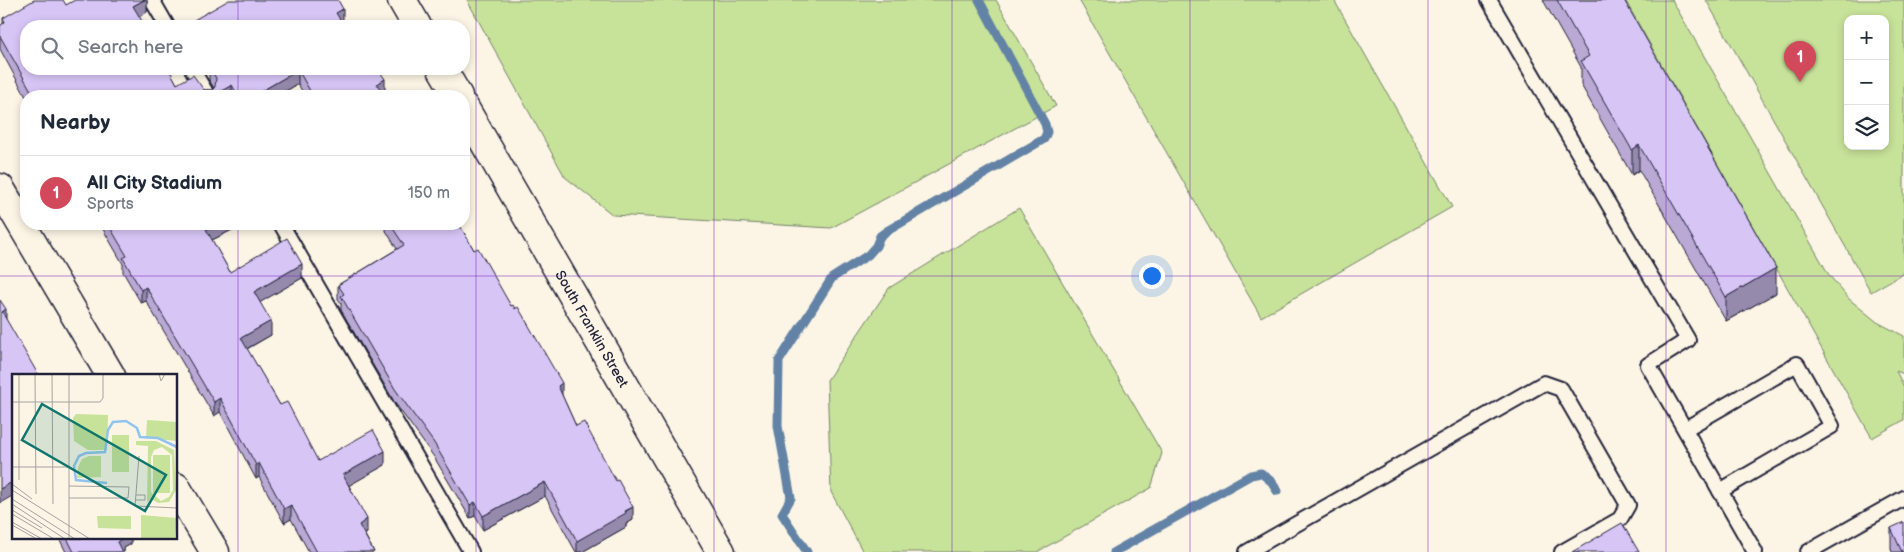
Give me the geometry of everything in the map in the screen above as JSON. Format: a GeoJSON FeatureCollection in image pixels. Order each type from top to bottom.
{"type":"FeatureCollection","features":[{"type":"Feature","properties":{"kind":"street"},"geometry":{"type":"LineString","coordinates":[[402,0],[414,20]]}},
{"type":"Feature","properties":{"kind":"street"},"geometry":{"type":"LineString","coordinates":[[446,75],[454,90]]}},
{"type":"Feature","properties":{"kind":"street","name":"South Franklin Street"},"geometry":{"type":"LineString","coordinates":[[470,117],[721,552]]}},
{"type":"Feature","properties":{"kind":"street"},"geometry":{"type":"LineString","coordinates":[[0,188],[20,222]]}},
{"type":"Feature","properties":{"kind":"street"},"geometry":{"type":"LineString","coordinates":[[25,230],[110,374]]}},
{"type":"Feature","properties":{"kind":"street"},"geometry":{"type":"LineString","coordinates":[[178,490],[215,552]]}},
{"type":"Feature","properties":{"kind":"lane"},"geometry":{"type":"LineString","coordinates":[[152,0],[164,20]]}},
{"type":"Feature","properties":{"kind":"lane"},"geometry":{"type":"LineString","coordinates":[[1489,0],[1688,340],[1648,365],[1755,552]]}},
{"type":"Feature","properties":{"kind":"lane"},"geometry":{"type":"LineString","coordinates":[[196,75],[204,90]]}},
{"type":"Feature","properties":{"kind":"lane"},"geometry":{"type":"LineString","coordinates":[[284,230],[471,552]]}},
{"type":"Feature","properties":{"kind":"lane"},"geometry":{"type":"LineString","coordinates":[[1685,429],[1797,364],[1832,426],[1720,490]]}},
{"type":"Feature","properties":{"kind":"lane"},"geometry":{"type":"LineString","coordinates":[[1247,552],[1544,383],[1561,389],[1628,505],[1620,520],[1562,552]]}},
{"type":"Feature","properties":{"kind":"lane"},"geometry":{"type":"LineString","coordinates":[[1808,552],[1904,498]]}},
{"type":"Feature","properties":{"kind":"green space"},"geometry":{"type":"Polygon","coordinates":[[[467,0],[996,0],[1056,106],[831,228],[613,215],[565,177],[467,0]]]}},
{"type":"Feature","properties":{"kind":"green space"},"geometry":{"type":"Polygon","coordinates":[[[1079,0],[1334,0],[1452,207],[1261,317],[1079,0]]]}},
{"type":"Feature","properties":{"kind":"green space"},"geometry":{"type":"Polygon","coordinates":[[[1625,0],[1672,0],[1829,275],[1849,299],[1877,322],[1904,336],[1904,374],[1896,371],[1904,387],[1904,420],[1872,438],[1625,0]]]}},
{"type":"Feature","properties":{"kind":"green space"},"geometry":{"type":"Polygon","coordinates":[[[1706,0],[1904,0],[1904,273],[1871,292],[1706,0]]]}},
{"type":"Feature","properties":{"kind":"green space"},"geometry":{"type":"Polygon","coordinates":[[[1019,208],[1162,453],[1151,488],[1037,552],[863,552],[831,492],[827,380],[889,288],[1019,208]]]}},
{"type":"Feature","properties":{"kind":"building"},"geometry":{"type":"Polygon","coordinates":[[[34,0],[63,0],[66,5],[75,0],[144,0],[133,6],[141,20],[20,20],[20,71],[0,36],[0,26],[5,22],[3,18],[34,0]]]}},
{"type":"Feature","properties":{"kind":"building"},"geometry":{"type":"Polygon","coordinates":[[[229,0],[338,0],[343,9],[336,13],[340,20],[194,20],[229,0]]]}},
{"type":"Feature","properties":{"kind":"building"},"geometry":{"type":"Polygon","coordinates":[[[1557,0],[1624,0],[1776,268],[1726,297],[1639,145],[1632,150],[1581,61],[1589,56],[1557,0]]]}},
{"type":"Feature","properties":{"kind":"building"},"geometry":{"type":"Polygon","coordinates":[[[22,75],[172,75],[177,84],[193,75],[204,90],[31,90],[22,75]]]}},
{"type":"Feature","properties":{"kind":"building"},"geometry":{"type":"Polygon","coordinates":[[[214,75],[289,75],[263,90],[235,90],[232,85],[223,90],[212,90],[215,87],[216,78],[214,75]]]}},
{"type":"Feature","properties":{"kind":"building"},"geometry":{"type":"Polygon","coordinates":[[[301,75],[382,75],[385,79],[377,84],[380,90],[310,90],[301,75]]]}},
{"type":"Feature","properties":{"kind":"building"},"geometry":{"type":"Polygon","coordinates":[[[112,230],[207,230],[230,272],[287,238],[302,264],[254,292],[271,321],[241,338],[280,405],[287,402],[318,461],[373,430],[385,451],[343,475],[367,519],[359,525],[374,552],[317,552],[291,505],[284,509],[259,463],[256,465],[220,398],[214,402],[146,287],[141,290],[123,258],[127,256],[112,230]]]}},
{"type":"Feature","properties":{"kind":"building"},"geometry":{"type":"Polygon","coordinates":[[[394,230],[462,230],[474,250],[478,248],[511,306],[513,305],[515,309],[518,307],[562,383],[558,386],[576,426],[584,422],[616,481],[618,480],[633,507],[625,511],[626,513],[577,541],[545,482],[483,516],[475,502],[470,505],[434,443],[395,389],[341,296],[344,294],[338,285],[404,245],[394,230]]]}},
{"type":"Feature","properties":{"kind":"building"},"geometry":{"type":"Polygon","coordinates":[[[0,300],[6,309],[2,312],[38,374],[12,374],[12,482],[0,489],[0,300]]]}},
{"type":"Feature","properties":{"kind":"building"},"geometry":{"type":"Polygon","coordinates":[[[1904,522],[1904,552],[1902,552],[1891,528],[1904,522]]]}},
{"type":"Feature","properties":{"kind":"building"},"geometry":{"type":"Polygon","coordinates":[[[1622,523],[1639,552],[1572,552],[1622,523]]]}},
{"type":"Feature","properties":{"kind":"building"},"geometry":{"type":"Polygon","coordinates":[[[68,540],[120,540],[117,542],[122,552],[74,552],[68,540]]]}},
{"type":"Feature","properties":{"kind":"waterway"},"geometry":{"type":"LineString","coordinates":[[807,552],[782,514],[791,498],[778,426],[779,361],[832,278],[868,255],[876,246],[880,236],[1044,139],[1047,132],[1045,124],[979,0]]}},
{"type":"Feature","properties":{"kind":"waterway"},"geometry":{"type":"LineString","coordinates":[[1114,552],[1251,475],[1261,473],[1272,482],[1277,491]]}},
{"type":"Feature","properties":{"kind":"place","name":"All City Stadium"},"geometry":{"type":"Point","coordinates":[1800,82]}}]}
